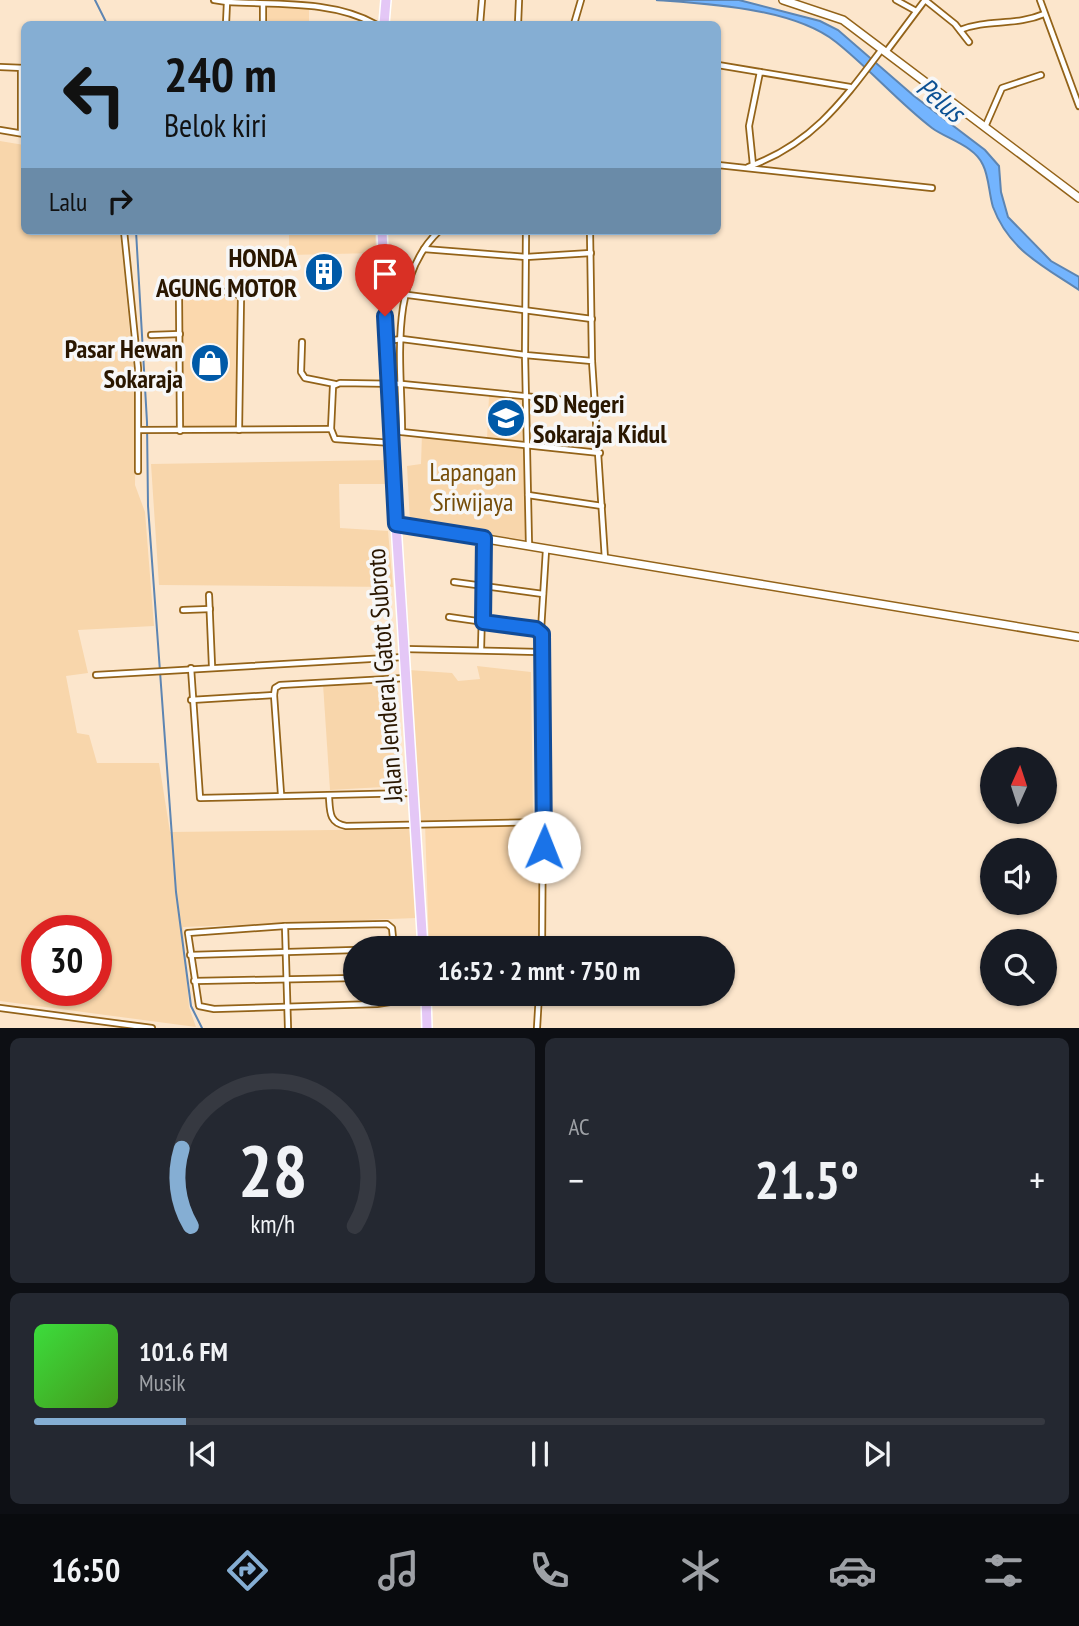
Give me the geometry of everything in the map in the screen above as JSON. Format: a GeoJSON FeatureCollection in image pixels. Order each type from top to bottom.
{"type":"FeatureCollection","features":[{"type":"Feature","properties":{"kind":"highway"},"geometry":{"type":"LineString","coordinates":[[384,21],[386,0]]}},
{"type":"Feature","properties":{"kind":"highway","name":"Jalan Jenderal Gatot Subroto"},"geometry":{"type":"LineString","coordinates":[[382,235],[396,524],[422,936]]}},
{"type":"Feature","properties":{"kind":"highway"},"geometry":{"type":"LineString","coordinates":[[426,1006],[427,1027]]}},
{"type":"Feature","properties":{"kind":"street"},"geometry":{"type":"LineString","coordinates":[[214,0],[338,10],[367,21]]}},
{"type":"Feature","properties":{"kind":"street"},"geometry":{"type":"LineString","coordinates":[[480,21],[482,0]]}},
{"type":"Feature","properties":{"kind":"street"},"geometry":{"type":"LineString","coordinates":[[518,21],[519,0]]}},
{"type":"Feature","properties":{"kind":"street"},"geometry":{"type":"LineString","coordinates":[[575,21],[581,0]]}},
{"type":"Feature","properties":{"kind":"street"},"geometry":{"type":"LineString","coordinates":[[783,0],[843,20],[1079,198]]}},
{"type":"Feature","properties":{"kind":"street"},"geometry":{"type":"LineString","coordinates":[[896,0],[916,11]]}},
{"type":"Feature","properties":{"kind":"street"},"geometry":{"type":"LineString","coordinates":[[747,167],[780,154],[809,135],[925,0],[960,30],[969,42]]}},
{"type":"Feature","properties":{"kind":"street"},"geometry":{"type":"LineString","coordinates":[[1040,0],[1079,106]]}},
{"type":"Feature","properties":{"kind":"street"},"geometry":{"type":"LineString","coordinates":[[226,21],[228,2]]}},
{"type":"Feature","properties":{"kind":"street"},"geometry":{"type":"LineString","coordinates":[[263,5],[263,21]]}},
{"type":"Feature","properties":{"kind":"street"},"geometry":{"type":"LineString","coordinates":[[960,30],[981,24],[1020,22],[1044,14]]}},
{"type":"Feature","properties":{"kind":"street"},"geometry":{"type":"LineString","coordinates":[[721,66],[850,88]]}},
{"type":"Feature","properties":{"kind":"street"},"geometry":{"type":"LineString","coordinates":[[0,67],[21,68]]}},
{"type":"Feature","properties":{"kind":"street"},"geometry":{"type":"LineString","coordinates":[[753,165],[749,126],[760,72]]}},
{"type":"Feature","properties":{"kind":"street"},"geometry":{"type":"LineString","coordinates":[[985,127],[1002,88],[1041,75]]}},
{"type":"Feature","properties":{"kind":"street"},"geometry":{"type":"LineString","coordinates":[[0,130],[21,133]]}},
{"type":"Feature","properties":{"kind":"street"},"geometry":{"type":"LineString","coordinates":[[721,165],[932,188]]}},
{"type":"Feature","properties":{"kind":"street"},"geometry":{"type":"LineString","coordinates":[[124,235],[142,430],[138,471]]}},
{"type":"Feature","properties":{"kind":"street"},"geometry":{"type":"LineString","coordinates":[[402,432],[405,293],[412,270],[436,235]]}},
{"type":"Feature","properties":{"kind":"street"},"geometry":{"type":"LineString","coordinates":[[526,235],[525,355],[529,546]]}},
{"type":"Feature","properties":{"kind":"street"},"geometry":{"type":"LineString","coordinates":[[590,235],[592,361],[605,560]]}},
{"type":"Feature","properties":{"kind":"street"},"geometry":{"type":"LineString","coordinates":[[424,249],[526,257],[591,253]]}},
{"type":"Feature","properties":{"kind":"street"},"geometry":{"type":"LineString","coordinates":[[180,431],[181,293],[234,292],[241,297],[239,430]]}},
{"type":"Feature","properties":{"kind":"street"},"geometry":{"type":"LineString","coordinates":[[383,292],[592,319]]}},
{"type":"Feature","properties":{"kind":"street"},"geometry":{"type":"LineString","coordinates":[[151,335],[180,334]]}},
{"type":"Feature","properties":{"kind":"street"},"geometry":{"type":"LineString","coordinates":[[386,341],[402,339],[592,361]]}},
{"type":"Feature","properties":{"kind":"street"},"geometry":{"type":"LineString","coordinates":[[302,342],[301,372],[305,378],[336,384],[402,384],[595,403]]}},
{"type":"Feature","properties":{"kind":"street"},"geometry":{"type":"LineString","coordinates":[[336,384],[333,386],[331,429],[338,441],[392,443]]}},
{"type":"Feature","properties":{"kind":"street"},"geometry":{"type":"LineString","coordinates":[[142,430],[331,429]]}},
{"type":"Feature","properties":{"kind":"street"},"geometry":{"type":"LineString","coordinates":[[391,431],[600,453]]}},
{"type":"Feature","properties":{"kind":"street"},"geometry":{"type":"LineString","coordinates":[[528,495],[602,506]]}},
{"type":"Feature","properties":{"kind":"street"},"geometry":{"type":"LineString","coordinates":[[396,524],[1079,637]]}},
{"type":"Feature","properties":{"kind":"street"},"geometry":{"type":"LineString","coordinates":[[481,649],[484,538]]}},
{"type":"Feature","properties":{"kind":"street"},"geometry":{"type":"LineString","coordinates":[[542,936],[544,822],[541,631],[546,550]]}},
{"type":"Feature","properties":{"kind":"street"},"geometry":{"type":"LineString","coordinates":[[454,582],[543,594]]}},
{"type":"Feature","properties":{"kind":"street"},"geometry":{"type":"LineString","coordinates":[[209,595],[212,666]]}},
{"type":"Feature","properties":{"kind":"street"},"geometry":{"type":"LineString","coordinates":[[183,610],[210,609]]}},
{"type":"Feature","properties":{"kind":"street"},"geometry":{"type":"LineString","coordinates":[[450,617],[541,631]]}},
{"type":"Feature","properties":{"kind":"street"},"geometry":{"type":"LineString","coordinates":[[96,675],[481,649],[541,654]]}},
{"type":"Feature","properties":{"kind":"street"},"geometry":{"type":"LineString","coordinates":[[191,668],[191,700],[200,798],[412,793]]}},
{"type":"Feature","properties":{"kind":"street"},"geometry":{"type":"LineString","coordinates":[[281,794],[275,688],[280,685],[406,678]]}},
{"type":"Feature","properties":{"kind":"street"},"geometry":{"type":"LineString","coordinates":[[191,700],[274,695]]}},
{"type":"Feature","properties":{"kind":"street"},"geometry":{"type":"LineString","coordinates":[[329,797],[331,818],[338,825],[544,822]]}},
{"type":"Feature","properties":{"kind":"street"},"geometry":{"type":"LineString","coordinates":[[343,1005],[206,1009],[197,1003],[188,936],[191,932],[285,926],[387,924],[392,928],[393,936]]}},
{"type":"Feature","properties":{"kind":"street"},"geometry":{"type":"LineString","coordinates":[[285,926],[288,1027]]}},
{"type":"Feature","properties":{"kind":"street"},"geometry":{"type":"LineString","coordinates":[[190,955],[343,950]]}},
{"type":"Feature","properties":{"kind":"street"},"geometry":{"type":"LineString","coordinates":[[194,981],[343,978]]}},
{"type":"Feature","properties":{"kind":"street"},"geometry":{"type":"LineString","coordinates":[[537,1027],[538,1006]]}},
{"type":"Feature","properties":{"kind":"street"},"geometry":{"type":"LineString","coordinates":[[0,1008],[152,1027]]}},
{"type":"Feature","properties":{"kind":"street"},"geometry":{"type":"LineString","coordinates":[[110,1027],[111,1021]]}},
{"type":"Feature","properties":{"kind":"shaded area"},"geometry":{"type":"Polygon","coordinates":[[[262,7],[309,9],[309,21],[261,21],[262,7]]]}},
{"type":"Feature","properties":{"kind":"shaded area"},"geometry":{"type":"Polygon","coordinates":[[[289,235],[375,235],[376,253],[289,255],[289,235]]]}},
{"type":"Feature","properties":{"kind":"shaded area","name":"Pasar Hewan Sokaraja"},"geometry":{"type":"Polygon","coordinates":[[[182,294],[238,296],[239,430],[182,432],[182,294]]]}},
{"type":"Feature","properties":{"kind":"shaded area","name":"SD Negeri Sokaraja Kidul"},"geometry":{"type":"Polygon","coordinates":[[[489,396],[524,398],[522,441],[487,439],[489,396]]]}},
{"type":"Feature","properties":{"kind":"shaded area"},"geometry":{"type":"Polygon","coordinates":[[[543,822],[541,936],[429,936],[425,823],[543,822]]]}},
{"type":"Feature","properties":{"kind":"green space"},"geometry":{"type":"Polygon","coordinates":[[[0,141],[21,144],[21,235],[120,235],[136,395],[135,485],[145,512],[154,626],[78,630],[88,673],[66,676],[77,733],[89,735],[97,763],[159,763],[170,832],[410,829],[416,918],[183,927],[189,1007],[196,1027],[38,1006],[112,1006],[112,915],[21,915],[21,1004],[0,1001],[0,141]]]}},
{"type":"Feature","properties":{"kind":"green space","name":"Lapangan Sriwijaya"},"geometry":{"type":"Polygon","coordinates":[[[422,434],[523,446],[526,540],[410,522],[407,466],[421,464],[422,434]]]}},
{"type":"Feature","properties":{"kind":"green space"},"geometry":{"type":"Polygon","coordinates":[[[387,460],[388,484],[339,484],[340,528],[388,531],[393,587],[159,585],[151,464],[387,460]]]}},
{"type":"Feature","properties":{"kind":"green space"},"geometry":{"type":"Polygon","coordinates":[[[477,666],[531,672],[533,819],[421,821],[409,670],[452,673],[458,681],[480,679],[477,666]]]}},
{"type":"Feature","properties":{"kind":"green space"},"geometry":{"type":"Polygon","coordinates":[[[391,681],[400,786],[330,790],[323,684],[391,681]]]}},
{"type":"Feature","properties":{"kind":"water"},"geometry":{"type":"Polygon","coordinates":[[[656,0],[739,0],[820,21],[838,30],[914,96],[985,150],[999,166],[1001,192],[1008,217],[1051,261],[1079,277],[1079,290],[1028,256],[1008,235],[993,207],[985,170],[979,158],[932,128],[836,42],[818,31],[774,15],[725,6],[656,0]]]}},
{"type":"Feature","properties":{"kind":"waterway"},"geometry":{"type":"LineString","coordinates":[[95,0],[106,21]]}},
{"type":"Feature","properties":{"kind":"waterway"},"geometry":{"type":"LineString","coordinates":[[136,235],[147,422],[148,506],[176,892],[191,1006],[202,1028]]}},
{"type":"Feature","properties":{"kind":"place","name":"HONDA AGUNG MOTOR"},"geometry":{"type":"Point","coordinates":[324,272]}},
{"type":"Feature","properties":{"kind":"place","name":"Pasar Hewan Sokaraja"},"geometry":{"type":"Point","coordinates":[210,363]}},
{"type":"Feature","properties":{"kind":"place","name":"SD Negeri Sokaraja Kidul"},"geometry":{"type":"Point","coordinates":[506,418]}},
{"type":"Feature","properties":{"kind":"route"},"geometry":{"type":"LineString","coordinates":[[385,316],[396,524],[484,538],[483,622],[536,629],[542,634],[544,847]]}},
{"type":"Feature","properties":{"kind":"water label","name":"Pelus"},"geometry":{"type":"Point","coordinates":[941,99]}}]}
